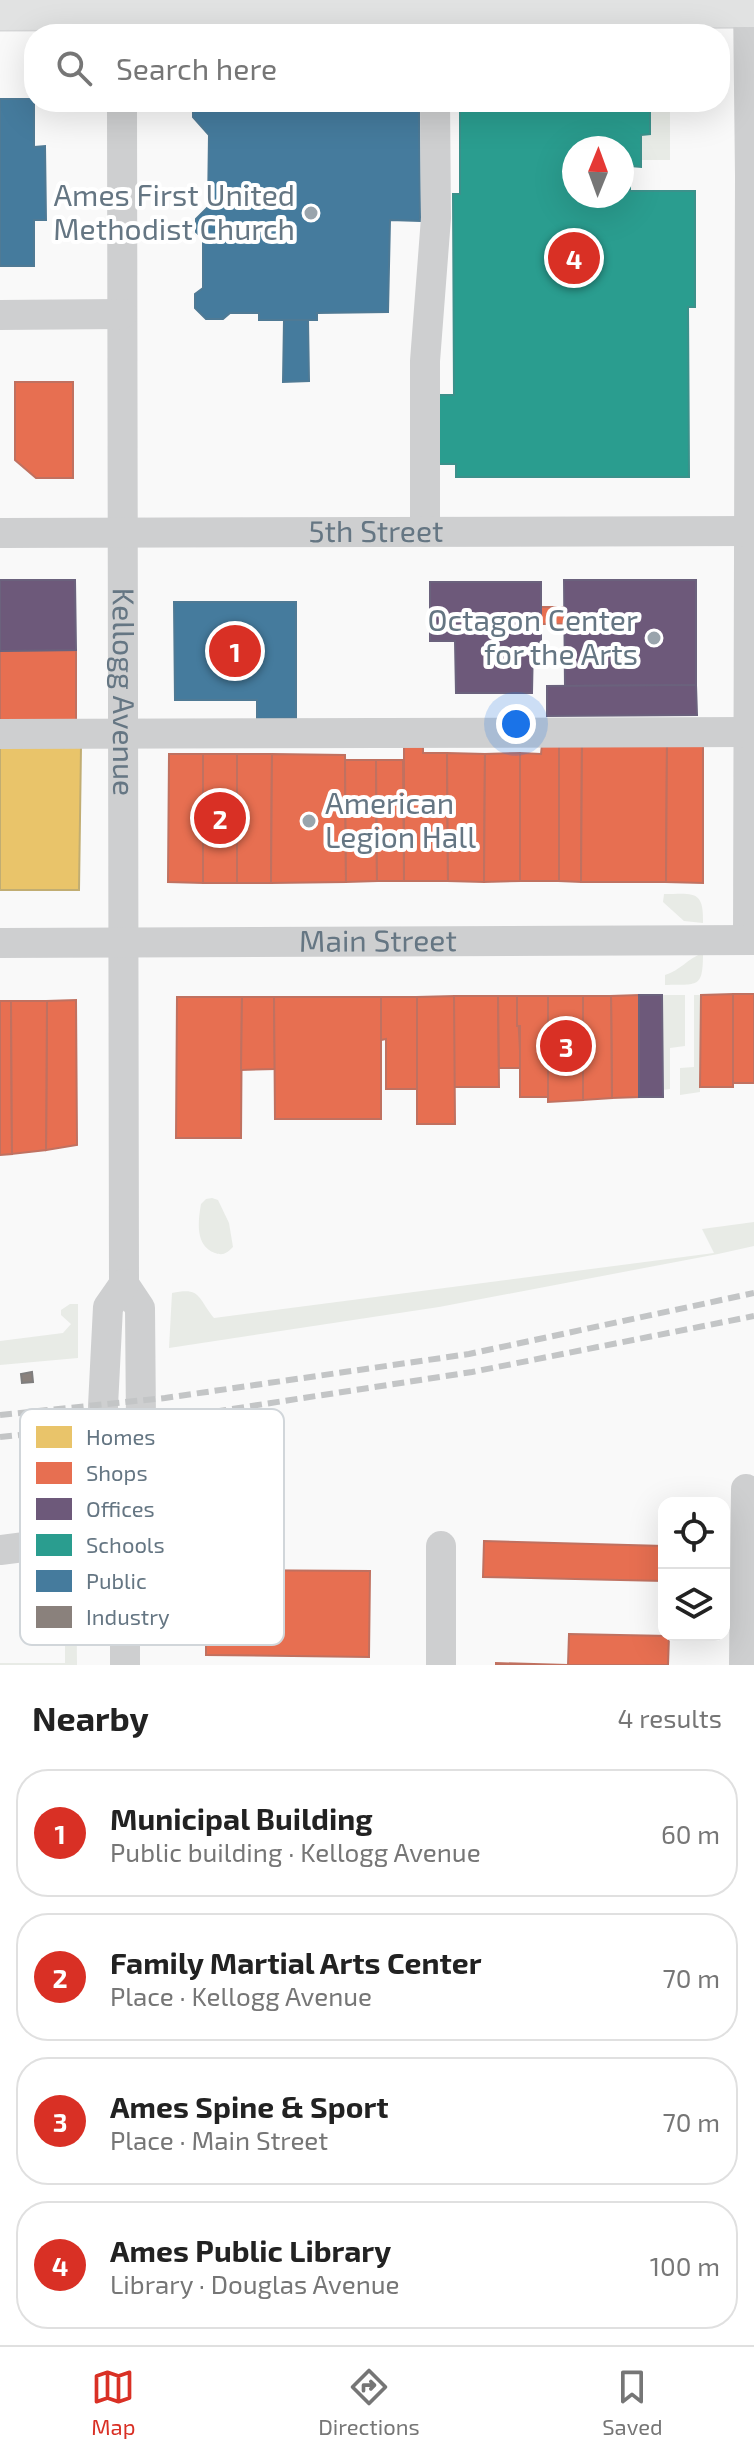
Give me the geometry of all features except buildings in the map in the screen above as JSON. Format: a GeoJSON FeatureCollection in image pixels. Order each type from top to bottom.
{"type":"FeatureCollection","features":[{"type":"Feature","properties":{"kind":"main road"},"geometry":{"type":"LineString","coordinates":[[0,11],[121,15],[434,14],[750,6]]}},
{"type":"Feature","properties":{"kind":"street"},"geometry":{"type":"LineString","coordinates":[[750,6],[751,940]]}},
{"type":"Feature","properties":{"kind":"street","name":"Kellogg Avenue"},"geometry":{"type":"LineString","coordinates":[[122,112],[124,1284],[140,1308],[141,1409]]}},
{"type":"Feature","properties":{"kind":"street"},"geometry":{"type":"LineString","coordinates":[[425,532],[425,361],[436,218],[435,112]]}},
{"type":"Feature","properties":{"kind":"street"},"geometry":{"type":"LineString","coordinates":[[0,315],[122,314]]}},
{"type":"Feature","properties":{"kind":"street","name":"5th Street"},"geometry":{"type":"LineString","coordinates":[[0,533],[751,531]]}},
{"type":"Feature","properties":{"kind":"street"},"geometry":{"type":"LineString","coordinates":[[0,734],[752,732]]}},
{"type":"Feature","properties":{"kind":"street","name":"Main Street"},"geometry":{"type":"LineString","coordinates":[[0,943],[751,940]]}},
{"type":"Feature","properties":{"kind":"street"},"geometry":{"type":"LineString","coordinates":[[744,1665],[746,1489]]}},
{"type":"Feature","properties":{"kind":"street"},"geometry":{"type":"LineString","coordinates":[[0,1550],[20,1546]]}},
{"type":"Feature","properties":{"kind":"street"},"geometry":{"type":"LineString","coordinates":[[441,1546],[441,1665]]}},
{"type":"Feature","properties":{"kind":"shaded area"},"geometry":{"type":"Polygon","coordinates":[[[650,112],[670,112],[670,160],[641,160],[641,135],[650,134],[650,112]]]}},
{"type":"Feature","properties":{"kind":"shaded area"},"geometry":{"type":"Polygon","coordinates":[[[664,894],[695,896],[701,904],[703,923],[684,921],[663,902],[664,894]]]}},
{"type":"Feature","properties":{"kind":"shaded area"},"geometry":{"type":"Polygon","coordinates":[[[703,953],[700,979],[692,984],[665,985],[665,975],[703,953]]]}},
{"type":"Feature","properties":{"kind":"shaded area"},"geometry":{"type":"Polygon","coordinates":[[[662,995],[685,995],[685,1046],[670,1048],[670,1089],[663,1090],[662,995]]]}},
{"type":"Feature","properties":{"kind":"shaded area"},"geometry":{"type":"Polygon","coordinates":[[[694,995],[701,995],[700,1092],[680,1095],[680,1068],[694,1067],[694,995]]]}},
{"type":"Feature","properties":{"kind":"shaded area"},"geometry":{"type":"Polygon","coordinates":[[[212,1198],[218,1200],[229,1223],[233,1247],[223,1254],[209,1250],[199,1232],[201,1204],[212,1198]]]}},
{"type":"Feature","properties":{"kind":"shaded area"},"geometry":{"type":"Polygon","coordinates":[[[754,1222],[754,1246],[718,1254],[439,1307],[169,1348],[172,1293],[181,1291],[198,1295],[214,1318],[714,1253],[702,1229],[754,1222]]]}},
{"type":"Feature","properties":{"kind":"shaded area"},"geometry":{"type":"Polygon","coordinates":[[[70,1304],[78,1304],[78,1358],[0,1365],[0,1341],[63,1333],[71,1324],[61,1315],[61,1310],[70,1304]]]}},
{"type":"Feature","properties":{"kind":"shaded area"},"geometry":{"type":"Polygon","coordinates":[[[65,1645],[77,1645],[77,1665],[0,1665],[0,1663],[65,1663],[65,1645]]]}},
{"type":"Feature","properties":{"kind":"railway"},"geometry":{"type":"LineString","coordinates":[[58,1409],[165,1398],[469,1354],[754,1293]]}},
{"type":"Feature","properties":{"kind":"railway"},"geometry":{"type":"LineString","coordinates":[[232,1409],[472,1372],[754,1316]]}},
{"type":"Feature","properties":{"kind":"railway"},"geometry":{"type":"LineString","coordinates":[[0,1415],[20,1413]]}},
{"type":"Feature","properties":{"kind":"railway"},"geometry":{"type":"LineString","coordinates":[[0,1437],[20,1435]]}},
{"type":"Feature","properties":{"kind":"place","name":"Ames First United Methodist Church"},"geometry":{"type":"Point","coordinates":[311,213]}},
{"type":"Feature","properties":{"kind":"place","name":"Ames Public Library"},"geometry":{"type":"Point","coordinates":[574,258]}},
{"type":"Feature","properties":{"kind":"place","name":"Octagon Center for the Arts"},"geometry":{"type":"Point","coordinates":[654,638]}},
{"type":"Feature","properties":{"kind":"place","name":"Municipal Building"},"geometry":{"type":"Point","coordinates":[235,651]}},
{"type":"Feature","properties":{"kind":"place","name":"Family Martial Arts Center"},"geometry":{"type":"Point","coordinates":[220,818]}},
{"type":"Feature","properties":{"kind":"place","name":"American Legion Hall"},"geometry":{"type":"Point","coordinates":[309,821]}},
{"type":"Feature","properties":{"kind":"place","name":"Ames Spine & Sport"},"geometry":{"type":"Point","coordinates":[566,1046]}}]}
